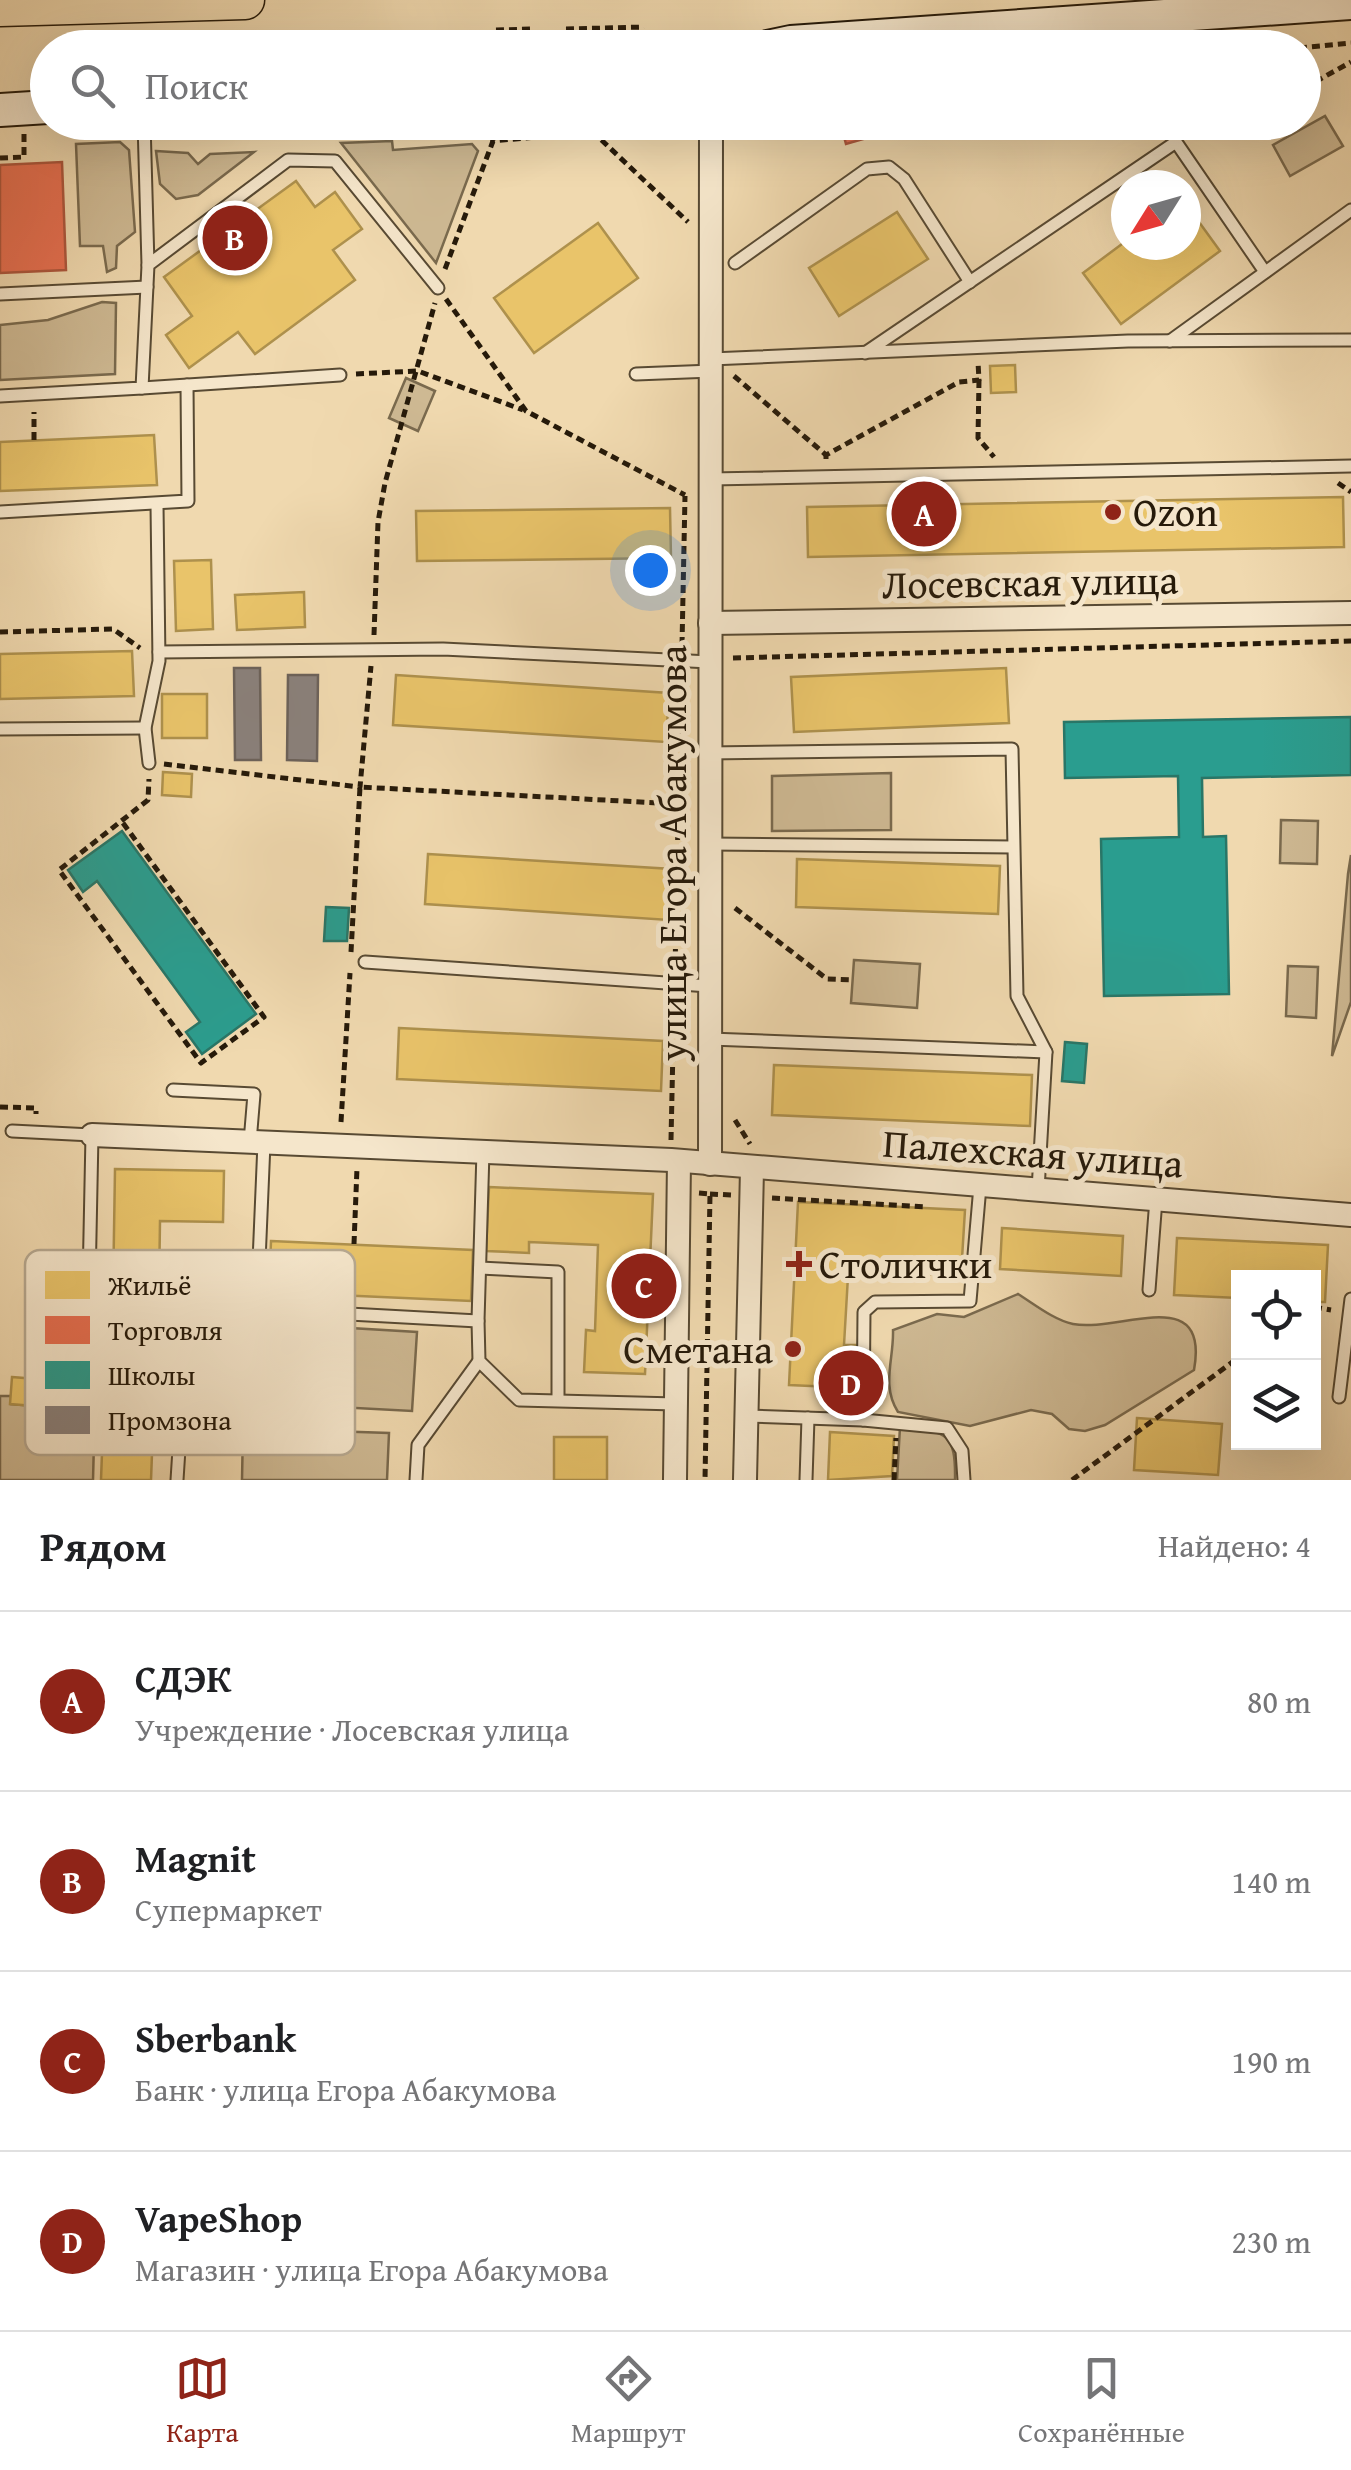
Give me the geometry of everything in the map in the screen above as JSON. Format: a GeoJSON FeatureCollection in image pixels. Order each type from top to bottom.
{"type":"FeatureCollection","features":[{"type":"Feature","properties":{"kind":"main road"},"geometry":{"type":"LineString","coordinates":[[0,8],[245,0]]}},
{"type":"Feature","properties":{"kind":"main road"},"geometry":{"type":"LineString","coordinates":[[0,34],[192,3]]}},
{"type":"Feature","properties":{"kind":"street"},"geometry":{"type":"LineString","coordinates":[[956,30],[1351,3]]}},
{"type":"Feature","properties":{"kind":"street","name":"улица Егора Абакумова"},"geometry":{"type":"LineString","coordinates":[[710,1164],[708,753],[720,660],[710,623],[711,478],[719,369],[712,140]]}},
{"type":"Feature","properties":{"kind":"street","name":"Лосевская улица"},"geometry":{"type":"LineString","coordinates":[[710,623],[1351,613]]}},
{"type":"Feature","properties":{"kind":"street"},"geometry":{"type":"LineString","coordinates":[[92,1134],[675,1160],[679,1192],[675,1480]]}},
{"type":"Feature","properties":{"kind":"street","name":"Палехская улица"},"geometry":{"type":"LineString","coordinates":[[675,1160],[1351,1215]]}},
{"type":"Feature","properties":{"kind":"street"},"geometry":{"type":"LineString","coordinates":[[745,1480],[752,1169]]}},
{"type":"Feature","properties":{"kind":"lane"},"geometry":{"type":"LineString","coordinates":[[142,388],[148,265],[145,140]]}},
{"type":"Feature","properties":{"kind":"lane"},"geometry":{"type":"LineString","coordinates":[[862,355],[1176,142],[1264,272]]}},
{"type":"Feature","properties":{"kind":"lane"},"geometry":{"type":"LineString","coordinates":[[148,265],[288,160],[336,161],[438,288]]}},
{"type":"Feature","properties":{"kind":"lane"},"geometry":{"type":"LineString","coordinates":[[735,263],[866,169],[888,167],[904,179],[970,282]]}},
{"type":"Feature","properties":{"kind":"lane"},"geometry":{"type":"LineString","coordinates":[[1170,341],[1351,210]]}},
{"type":"Feature","properties":{"kind":"lane"},"geometry":{"type":"LineString","coordinates":[[0,294],[147,287]]}},
{"type":"Feature","properties":{"kind":"lane"},"geometry":{"type":"LineString","coordinates":[[636,374],[862,355],[1170,341],[1351,340]]}},
{"type":"Feature","properties":{"kind":"lane"},"geometry":{"type":"LineString","coordinates":[[0,396],[340,375]]}},
{"type":"Feature","properties":{"kind":"lane"},"geometry":{"type":"LineString","coordinates":[[0,512],[188,501],[187,385]]}},
{"type":"Feature","properties":{"kind":"lane"},"geometry":{"type":"LineString","coordinates":[[711,478],[1351,466]]}},
{"type":"Feature","properties":{"kind":"lane"},"geometry":{"type":"LineString","coordinates":[[149,764],[145,728],[159,657],[156,504]]}},
{"type":"Feature","properties":{"kind":"lane"},"geometry":{"type":"LineString","coordinates":[[159,657],[374,650],[720,660]]}},
{"type":"Feature","properties":{"kind":"lane"},"geometry":{"type":"LineString","coordinates":[[0,729],[145,728]]}},
{"type":"Feature","properties":{"kind":"lane"},"geometry":{"type":"LineString","coordinates":[[708,753],[1012,749],[1017,996],[1046,1052],[1038,1190]]}},
{"type":"Feature","properties":{"kind":"lane"},"geometry":{"type":"LineString","coordinates":[[709,844],[1014,847]]}},
{"type":"Feature","properties":{"kind":"lane"},"geometry":{"type":"LineString","coordinates":[[364,962],[709,986]]}},
{"type":"Feature","properties":{"kind":"lane"},"geometry":{"type":"LineString","coordinates":[[710,1039],[1046,1052]]}},
{"type":"Feature","properties":{"kind":"lane"},"geometry":{"type":"LineString","coordinates":[[173,1090],[254,1094],[257,1250]]}},
{"type":"Feature","properties":{"kind":"lane"},"geometry":{"type":"LineString","coordinates":[[12,1131],[92,1134],[90,1250]]}},
{"type":"Feature","properties":{"kind":"lane"},"geometry":{"type":"LineString","coordinates":[[416,1480],[418,1445],[479,1361],[483,1151]]}},
{"type":"Feature","properties":{"kind":"lane"},"geometry":{"type":"LineString","coordinates":[[864,1420],[864,1312],[875,1302],[970,1301],[980,1186]]}},
{"type":"Feature","properties":{"kind":"lane"},"geometry":{"type":"LineString","coordinates":[[1150,1290],[1156,1199]]}},
{"type":"Feature","properties":{"kind":"lane"},"geometry":{"type":"LineString","coordinates":[[480,1268],[558,1272],[558,1400]]}},
{"type":"Feature","properties":{"kind":"lane"},"geometry":{"type":"LineString","coordinates":[[1339,1397],[1351,1298]]}},
{"type":"Feature","properties":{"kind":"lane"},"geometry":{"type":"LineString","coordinates":[[355,1315],[478,1321]]}},
{"type":"Feature","properties":{"kind":"lane"},"geometry":{"type":"LineString","coordinates":[[479,1361],[519,1400],[676,1412]]}},
{"type":"Feature","properties":{"kind":"lane"},"geometry":{"type":"LineString","coordinates":[[806,1480],[808,1418]]}},
{"type":"Feature","properties":{"kind":"lane"},"geometry":{"type":"LineString","coordinates":[[746,1420],[864,1420],[947,1428],[962,1451],[964,1480]]}},
{"type":"Feature","properties":{"kind":"lane"},"geometry":{"type":"LineString","coordinates":[[177,1480],[179,1455]]}},
{"type":"Feature","properties":{"kind":"path"},"geometry":{"type":"LineString","coordinates":[[566,29],[644,27]]}},
{"type":"Feature","properties":{"kind":"path"},"geometry":{"type":"LineString","coordinates":[[496,30],[532,29]]}},
{"type":"Feature","properties":{"kind":"path"},"geometry":{"type":"LineString","coordinates":[[1321,46],[1351,43]]}},
{"type":"Feature","properties":{"kind":"path"},"geometry":{"type":"LineString","coordinates":[[1321,79],[1351,62]]}},
{"type":"Feature","properties":{"kind":"path"},"geometry":{"type":"LineString","coordinates":[[0,158],[11,161],[24,157],[24,114]]}},
{"type":"Feature","properties":{"kind":"path"},"geometry":{"type":"LineString","coordinates":[[354,1244],[349,1145],[360,745],[374,650],[378,522],[438,288],[493,140]]}},
{"type":"Feature","properties":{"kind":"path"},"geometry":{"type":"LineString","coordinates":[[601,140],[690,224],[689,209]]}},
{"type":"Feature","properties":{"kind":"path"},"geometry":{"type":"LineString","coordinates":[[1176,142],[1182,140]]}},
{"type":"Feature","properties":{"kind":"path"},"geometry":{"type":"LineString","coordinates":[[438,288],[526,410]]}},
{"type":"Feature","properties":{"kind":"path"},"geometry":{"type":"LineString","coordinates":[[978,350],[978,438],[1006,473]]}},
{"type":"Feature","properties":{"kind":"path"},"geometry":{"type":"LineString","coordinates":[[719,369],[826,455]]}},
{"type":"Feature","properties":{"kind":"path"},"geometry":{"type":"LineString","coordinates":[[340,375],[418,371],[526,410],[685,496]]}},
{"type":"Feature","properties":{"kind":"path"},"geometry":{"type":"LineString","coordinates":[[826,455],[959,382],[979,380]]}},
{"type":"Feature","properties":{"kind":"path"},"geometry":{"type":"LineString","coordinates":[[34,394],[34,440]]}},
{"type":"Feature","properties":{"kind":"path"},"geometry":{"type":"LineString","coordinates":[[824,476],[826,455]]}},
{"type":"Feature","properties":{"kind":"path"},"geometry":{"type":"LineString","coordinates":[[675,1160],[674,984],[685,478]]}},
{"type":"Feature","properties":{"kind":"path"},"geometry":{"type":"LineString","coordinates":[[0,632],[113,629],[159,657]]}},
{"type":"Feature","properties":{"kind":"path"},"geometry":{"type":"LineString","coordinates":[[720,660],[1351,642]]}},
{"type":"Feature","properties":{"kind":"path"},"geometry":{"type":"LineString","coordinates":[[122,823],[264,1017],[201,1063],[59,870],[148,800],[149,764],[190,764],[360,787],[708,805]]}},
{"type":"Feature","properties":{"kind":"path"},"geometry":{"type":"LineString","coordinates":[[733,907],[827,979],[852,980]]}},
{"type":"Feature","properties":{"kind":"path"},"geometry":{"type":"LineString","coordinates":[[679,1192],[710,1194],[705,1480]]}},
{"type":"Feature","properties":{"kind":"path"},"geometry":{"type":"LineString","coordinates":[[1072,1480],[1235,1360]]}},
{"type":"Feature","properties":{"kind":"path"},"geometry":{"type":"LineString","coordinates":[[676,1412],[706,1422],[746,1420]]}},
{"type":"Feature","properties":{"kind":"path"},"geometry":{"type":"LineString","coordinates":[[894,1480],[897,1422]]}},
{"type":"Feature","properties":{"kind":"shaded area"},"geometry":{"type":"Polygon","coordinates":[[[1325,116],[1343,146],[1290,176],[1273,145],[1282,140],[1321,140],[1321,118],[1325,116]]]}},
{"type":"Feature","properties":{"kind":"shaded area"},"geometry":{"type":"Polygon","coordinates":[[[392,141],[393,150],[472,144],[478,151],[436,263],[341,143],[392,141]]]}},
{"type":"Feature","properties":{"kind":"shaded area"},"geometry":{"type":"Polygon","coordinates":[[[120,142],[129,150],[135,232],[117,246],[116,268],[107,272],[103,246],[80,246],[76,144],[120,142]]]}},
{"type":"Feature","properties":{"kind":"shaded area"},"geometry":{"type":"Polygon","coordinates":[[[156,151],[188,153],[198,164],[210,154],[254,152],[198,195],[176,199],[160,184],[156,151]]]}},
{"type":"Feature","properties":{"kind":"shaded area"},"geometry":{"type":"Polygon","coordinates":[[[102,302],[116,303],[115,374],[0,380],[0,325],[48,320],[102,302]]]}},
{"type":"Feature","properties":{"kind":"shaded area"},"geometry":{"type":"Polygon","coordinates":[[[406,378],[435,391],[418,431],[389,418],[406,378]]]}},
{"type":"Feature","properties":{"kind":"shaded area"},"geometry":{"type":"Polygon","coordinates":[[[891,773],[891,830],[772,831],[772,776],[891,773]]]}},
{"type":"Feature","properties":{"kind":"shaded area"},"geometry":{"type":"Polygon","coordinates":[[[1281,820],[1318,821],[1317,864],[1280,863],[1281,820]]]}},
{"type":"Feature","properties":{"kind":"shaded area"},"geometry":{"type":"Polygon","coordinates":[[[1351,855],[1351,1002],[1332,1056],[1348,874],[1351,855]]]}},
{"type":"Feature","properties":{"kind":"shaded area"},"geometry":{"type":"Polygon","coordinates":[[[854,960],[920,964],[917,1008],[851,1003],[854,960]]]}},
{"type":"Feature","properties":{"kind":"shaded area"},"geometry":{"type":"Polygon","coordinates":[[[1288,966],[1318,967],[1316,1018],[1286,1016],[1288,966]]]}},
{"type":"Feature","properties":{"kind":"shaded area"},"geometry":{"type":"Polygon","coordinates":[[[1018,1294],[1073,1324],[1175,1319],[1188,1327],[1195,1343],[1194,1370],[1105,1425],[1085,1431],[1069,1429],[1052,1414],[1031,1410],[970,1426],[898,1412],[889,1382],[893,1330],[937,1314],[964,1317],[1018,1294]]]}},
{"type":"Feature","properties":{"kind":"shaded area"},"geometry":{"type":"Polygon","coordinates":[[[355,1328],[417,1332],[412,1411],[355,1408],[355,1328]]]}},
{"type":"Feature","properties":{"kind":"shaded area"},"geometry":{"type":"Polygon","coordinates":[[[0,1396],[11,1396],[11,1404],[25,1405],[25,1455],[94,1455],[93,1480],[0,1480],[0,1396]]]}},
{"type":"Feature","properties":{"kind":"shaded area"},"geometry":{"type":"Polygon","coordinates":[[[900,1427],[928,1430],[945,1437],[953,1451],[955,1480],[897,1480],[900,1427]]]}},
{"type":"Feature","properties":{"kind":"shaded area"},"geometry":{"type":"Polygon","coordinates":[[[355,1432],[389,1433],[387,1480],[242,1480],[242,1455],[355,1455],[355,1432]]]}},
{"type":"Feature","properties":{"kind":"building: Жильё"},"geometry":{"type":"Polygon","coordinates":[[[296,181],[315,207],[335,192],[362,229],[333,250],[355,280],[255,354],[238,332],[189,368],[166,335],[192,316],[164,277],[296,181]]]}},
{"type":"Feature","properties":{"kind":"building: Жильё"},"geometry":{"type":"Polygon","coordinates":[[[897,212],[928,259],[839,316],[809,268],[897,212]]]}},
{"type":"Feature","properties":{"kind":"building: Жильё"},"geometry":{"type":"Polygon","coordinates":[[[598,223],[638,278],[534,353],[494,298],[598,223]]]}},
{"type":"Feature","properties":{"kind":"building: Жильё"},"geometry":{"type":"Polygon","coordinates":[[[1201,225],[1220,251],[1121,324],[1083,273],[1111,252],[1111,260],[1201,260],[1201,225]]]}},
{"type":"Feature","properties":{"kind":"building: Жильё"},"geometry":{"type":"Polygon","coordinates":[[[1015,365],[1016,392],[991,393],[990,366],[1015,365]]]}},
{"type":"Feature","properties":{"kind":"building: Жильё"},"geometry":{"type":"Polygon","coordinates":[[[154,435],[157,485],[0,491],[0,442],[154,435]]]}},
{"type":"Feature","properties":{"kind":"building: Жильё"},"geometry":{"type":"Polygon","coordinates":[[[1343,497],[1344,547],[808,557],[807,507],[1343,497]]]}},
{"type":"Feature","properties":{"kind":"building: Жильё"},"geometry":{"type":"Polygon","coordinates":[[[670,508],[671,558],[417,561],[416,511],[670,508]]]}},
{"type":"Feature","properties":{"kind":"building: Жильё"},"geometry":{"type":"Polygon","coordinates":[[[211,560],[213,629],[176,631],[174,561],[211,560]]]}},
{"type":"Feature","properties":{"kind":"building: Жильё"},"geometry":{"type":"Polygon","coordinates":[[[304,592],[305,627],[237,630],[235,595],[304,592]]]}},
{"type":"Feature","properties":{"kind":"building: Жильё"},"geometry":{"type":"Polygon","coordinates":[[[132,651],[134,696],[0,699],[0,654],[132,651]]]}},
{"type":"Feature","properties":{"kind":"building: Жильё"},"geometry":{"type":"Polygon","coordinates":[[[1006,668],[1009,723],[794,732],[791,677],[1006,668]]]}},
{"type":"Feature","properties":{"kind":"building: Жильё"},"geometry":{"type":"Polygon","coordinates":[[[396,675],[669,693],[666,742],[393,725],[396,675]]]}},
{"type":"Feature","properties":{"kind":"building: Жильё"},"geometry":{"type":"Polygon","coordinates":[[[162,694],[207,694],[207,738],[162,738],[162,694]]]}},
{"type":"Feature","properties":{"kind":"building: Жильё"},"geometry":{"type":"Polygon","coordinates":[[[163,772],[192,774],[191,797],[162,795],[163,772]]]}},
{"type":"Feature","properties":{"kind":"building: Жильё"},"geometry":{"type":"Polygon","coordinates":[[[428,854],[672,869],[669,920],[425,904],[428,854]]]}},
{"type":"Feature","properties":{"kind":"building: Жильё"},"geometry":{"type":"Polygon","coordinates":[[[797,859],[1000,866],[998,914],[796,907],[797,859]]]}},
{"type":"Feature","properties":{"kind":"building: Жильё"},"geometry":{"type":"Polygon","coordinates":[[[399,1028],[663,1041],[661,1091],[397,1079],[399,1028]]]}},
{"type":"Feature","properties":{"kind":"building: Жильё"},"geometry":{"type":"Polygon","coordinates":[[[774,1065],[1032,1075],[1030,1126],[772,1115],[774,1065]]]}},
{"type":"Feature","properties":{"kind":"building: Жильё"},"geometry":{"type":"Polygon","coordinates":[[[115,1169],[224,1171],[223,1222],[160,1221],[160,1250],[114,1250],[115,1169]]]}},
{"type":"Feature","properties":{"kind":"building: Жильё"},"geometry":{"type":"Polygon","coordinates":[[[489,1187],[653,1194],[645,1374],[584,1372],[586,1330],[595,1331],[598,1245],[529,1242],[529,1253],[486,1251],[489,1187]]]}},
{"type":"Feature","properties":{"kind":"building: Жильё"},"geometry":{"type":"Polygon","coordinates":[[[798,1202],[965,1210],[961,1275],[927,1274],[927,1279],[920,1278],[921,1262],[849,1259],[844,1345],[857,1345],[855,1388],[789,1385],[798,1202]]]}},
{"type":"Feature","properties":{"kind":"building: Жильё"},"geometry":{"type":"Polygon","coordinates":[[[1002,1228],[1123,1236],[1121,1276],[1000,1269],[1002,1228]]]}},
{"type":"Feature","properties":{"kind":"building: Жильё"},"geometry":{"type":"Polygon","coordinates":[[[1177,1238],[1328,1245],[1325,1302],[1321,1302],[1321,1270],[1231,1270],[1231,1298],[1174,1295],[1177,1238]]]}},
{"type":"Feature","properties":{"kind":"building: Жильё"},"geometry":{"type":"Polygon","coordinates":[[[271,1241],[473,1250],[471,1301],[355,1296],[355,1250],[271,1250],[271,1241]]]}},
{"type":"Feature","properties":{"kind":"building: Жильё"},"geometry":{"type":"Polygon","coordinates":[[[12,1377],[25,1378],[25,1405],[10,1404],[12,1377]]]}},
{"type":"Feature","properties":{"kind":"building: Жильё"},"geometry":{"type":"Polygon","coordinates":[[[1137,1418],[1222,1424],[1218,1475],[1134,1470],[1137,1418]]]}},
{"type":"Feature","properties":{"kind":"building: Жильё"},"geometry":{"type":"Polygon","coordinates":[[[830,1432],[894,1436],[892,1476],[828,1480],[830,1432]]]}},
{"type":"Feature","properties":{"kind":"building: Жильё"},"geometry":{"type":"Polygon","coordinates":[[[554,1437],[607,1437],[607,1480],[554,1480],[554,1437]]]}},
{"type":"Feature","properties":{"kind":"building: Жильё"},"geometry":{"type":"Polygon","coordinates":[[[102,1455],[152,1455],[151,1480],[101,1480],[102,1455]]]}},
{"type":"Feature","properties":{"kind":"building: Торговля"},"geometry":{"type":"Polygon","coordinates":[[[62,162],[66,270],[0,273],[0,165],[62,162]]]}},
{"type":"Feature","properties":{"kind":"building: Школы"},"geometry":{"type":"Polygon","coordinates":[[[1351,717],[1351,775],[1202,778],[1203,837],[1226,836],[1229,994],[1104,996],[1101,839],[1179,837],[1178,776],[1065,778],[1064,722],[1351,717]]]}},
{"type":"Feature","properties":{"kind":"building: Школы"},"geometry":{"type":"Polygon","coordinates":[[[122,831],[256,1014],[202,1054],[186,1032],[200,1022],[97,881],[83,892],[68,870],[122,831]]]}},
{"type":"Feature","properties":{"kind":"building: Школы"},"geometry":{"type":"Polygon","coordinates":[[[326,907],[349,908],[347,941],[324,941],[326,907]]]}},
{"type":"Feature","properties":{"kind":"building: Школы"},"geometry":{"type":"Polygon","coordinates":[[[1065,1042],[1087,1044],[1084,1083],[1062,1081],[1065,1042]]]}},
{"type":"Feature","properties":{"kind":"building: Промзона"},"geometry":{"type":"Polygon","coordinates":[[[234,668],[260,668],[261,760],[235,760],[234,668]]]}},
{"type":"Feature","properties":{"kind":"building: Промзона"},"geometry":{"type":"Polygon","coordinates":[[[288,675],[318,675],[317,761],[287,760],[288,675]]]}},
{"type":"Feature","properties":{"kind":"place","name":"Magnit"},"geometry":{"type":"Point","coordinates":[235,238]}},
{"type":"Feature","properties":{"kind":"place","name":"Ozon"},"geometry":{"type":"Point","coordinates":[1113,512]}},
{"type":"Feature","properties":{"kind":"place","name":"СДЭК"},"geometry":{"type":"Point","coordinates":[924,514]}},
{"type":"Feature","properties":{"kind":"place","name":"Столички"},"geometry":{"type":"Point","coordinates":[799,1264]}},
{"type":"Feature","properties":{"kind":"place","name":"Sberbank"},"geometry":{"type":"Point","coordinates":[644,1286]}},
{"type":"Feature","properties":{"kind":"place","name":"Сметана"},"geometry":{"type":"Point","coordinates":[793,1349]}},
{"type":"Feature","properties":{"kind":"place","name":"VapeShop"},"geometry":{"type":"Point","coordinates":[851,1383]}}]}
